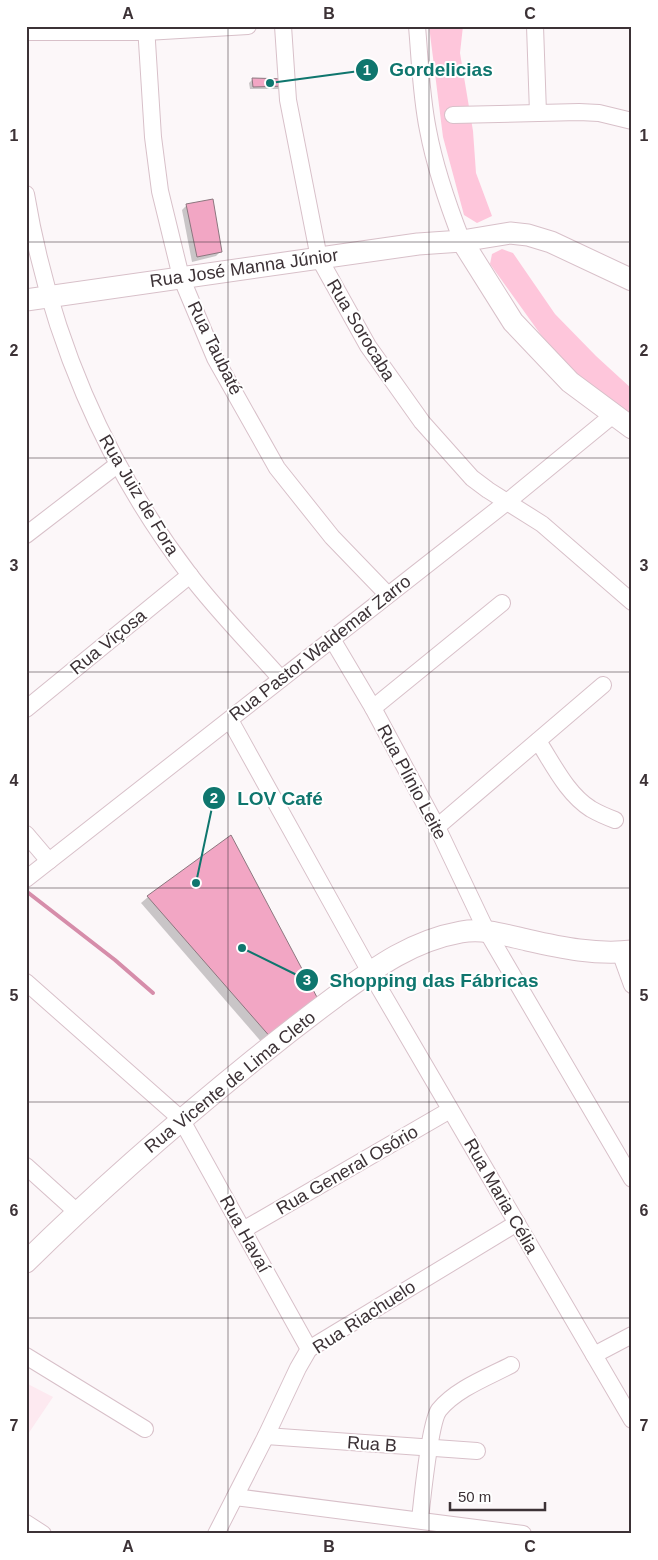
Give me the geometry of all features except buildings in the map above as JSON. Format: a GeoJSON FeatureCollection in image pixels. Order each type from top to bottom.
{"type":"FeatureCollection","features":[{"type":"Feature","properties":{"kind":"main road","name":"Rua José Manna Júnior"},"geometry":{"type":"LineString","coordinates":[[26,300],[418,244],[462,241],[510,233],[528,235],[551,242],[632,280]]}},
{"type":"Feature","properties":{"kind":"main road"},"geometry":{"type":"LineString","coordinates":[[462,241],[513,322],[570,382],[632,428]]}},
{"type":"Feature","properties":{"kind":"main road","name":"Rua Vicente de Lima Cleto"},"geometry":{"type":"LineString","coordinates":[[26,1262],[77,1212],[181,1119],[284,1035],[393,956],[419,943],[463,931],[486,930],[559,947],[597,952],[626,951]]}},
{"type":"Feature","properties":{"kind":"street"},"geometry":{"type":"LineString","coordinates":[[26,32],[248,26]]}},
{"type":"Feature","properties":{"kind":"street","name":"Rua Sorocaba"},"geometry":{"type":"LineString","coordinates":[[283,26],[288,100],[319,258],[368,346],[396,388],[422,422],[472,478],[542,524],[632,602]]}},
{"type":"Feature","properties":{"kind":"street"},"geometry":{"type":"LineString","coordinates":[[417,26],[423,101],[428,131],[442,183],[462,241]]}},
{"type":"Feature","properties":{"kind":"street"},"geometry":{"type":"LineString","coordinates":[[535,26],[538,112]]}},
{"type":"Feature","properties":{"kind":"street","name":"Rua Taubaté"},"geometry":{"type":"LineString","coordinates":[[146,29],[160,191],[181,277],[216,358],[277,468],[332,537],[387,594]]}},
{"type":"Feature","properties":{"kind":"street"},"geometry":{"type":"LineString","coordinates":[[453,115],[538,112],[599,113],[632,121]]}},
{"type":"Feature","properties":{"kind":"street","name":"Rua Juiz de Fora"},"geometry":{"type":"LineString","coordinates":[[26,194],[48,296],[80,384],[117,465],[190,576],[281,679]]}},
{"type":"Feature","properties":{"kind":"street","name":"Rua Pastor Waldemar Zarro"},"geometry":{"type":"LineString","coordinates":[[26,879],[230,720],[387,594],[507,502],[613,415]]}},
{"type":"Feature","properties":{"kind":"street"},"geometry":{"type":"LineString","coordinates":[[26,535],[117,465]]}},
{"type":"Feature","properties":{"kind":"street","name":"Rua Viçosa"},"geometry":{"type":"LineString","coordinates":[[26,709],[190,576]]}},
{"type":"Feature","properties":{"kind":"street"},"geometry":{"type":"LineString","coordinates":[[373,708],[502,603]]}},
{"type":"Feature","properties":{"kind":"street","name":"Rua Plínio Leite"},"geometry":{"type":"LineString","coordinates":[[332,639],[373,708],[437,827],[486,930],[632,1179]]}},
{"type":"Feature","properties":{"kind":"street"},"geometry":{"type":"LineString","coordinates":[[437,827],[603,685]]}},
{"type":"Feature","properties":{"kind":"street","name":"Rua Maria Célia"},"geometry":{"type":"LineString","coordinates":[[230,720],[370,972],[632,1420]]}},
{"type":"Feature","properties":{"kind":"street"},"geometry":{"type":"LineString","coordinates":[[538,741],[569,788],[581,801],[591,809],[615,820]]}},
{"type":"Feature","properties":{"kind":"street"},"geometry":{"type":"LineString","coordinates":[[26,834],[49,861]]}},
{"type":"Feature","properties":{"kind":"street"},"geometry":{"type":"LineString","coordinates":[[626,951],[632,985]]}},
{"type":"Feature","properties":{"kind":"street","name":"Rua Havaí"},"geometry":{"type":"LineString","coordinates":[[26,982],[181,1119],[310,1349]]}},
{"type":"Feature","properties":{"kind":"street","name":"Rua General Osório"},"geometry":{"type":"LineString","coordinates":[[243,1230],[450,1110]]}},
{"type":"Feature","properties":{"kind":"street"},"geometry":{"type":"LineString","coordinates":[[26,1166],[77,1212]]}},
{"type":"Feature","properties":{"kind":"street","name":"Rua Riachuelo"},"geometry":{"type":"LineString","coordinates":[[216,1534],[236,1498],[298,1368],[310,1349],[517,1223]]}},
{"type":"Feature","properties":{"kind":"street"},"geometry":{"type":"LineString","coordinates":[[594,1355],[632,1335]]}},
{"type":"Feature","properties":{"kind":"street"},"geometry":{"type":"LineString","coordinates":[[26,1356],[145,1430]]}},
{"type":"Feature","properties":{"kind":"street"},"geometry":{"type":"LineString","coordinates":[[420,1520],[434,1418],[444,1404],[456,1394],[511,1365]]}},
{"type":"Feature","properties":{"kind":"street","name":"Rua B"},"geometry":{"type":"LineString","coordinates":[[266,1436],[477,1451]]}},
{"type":"Feature","properties":{"kind":"street"},"geometry":{"type":"LineString","coordinates":[[236,1498],[523,1534]]}},
{"type":"Feature","properties":{"kind":"street"},"geometry":{"type":"LineString","coordinates":[[26,1523],[43,1534]]}},
{"type":"Feature","properties":{"kind":"shaded area"},"geometry":{"type":"Polygon","coordinates":[[[429,26],[463,26],[460,53],[473,131],[476,173],[492,216],[477,223],[464,215],[443,137],[429,26]]]}},
{"type":"Feature","properties":{"kind":"shaded area"},"geometry":{"type":"Polygon","coordinates":[[[502,249],[513,253],[555,314],[632,389],[632,418],[574,372],[541,335],[490,264],[492,254],[502,249]]]}},
{"type":"Feature","properties":{"kind":"shaded area"},"geometry":{"type":"Polygon","coordinates":[[[26,1383],[53,1397],[26,1437],[26,1383]]]}},
{"type":"Feature","properties":{"kind":"waterway"},"geometry":{"type":"LineString","coordinates":[[26,891],[115,960],[153,993]]}},
{"type":"Feature","properties":{"kind":"place","name":"Gordelicias"},"geometry":{"type":"Point","coordinates":[270,83]}},
{"type":"Feature","properties":{"kind":"place","name":"LOV Café"},"geometry":{"type":"Point","coordinates":[196,883]}},
{"type":"Feature","properties":{"kind":"place","name":"Shopping das Fábricas"},"geometry":{"type":"Point","coordinates":[242,948]}}]}
